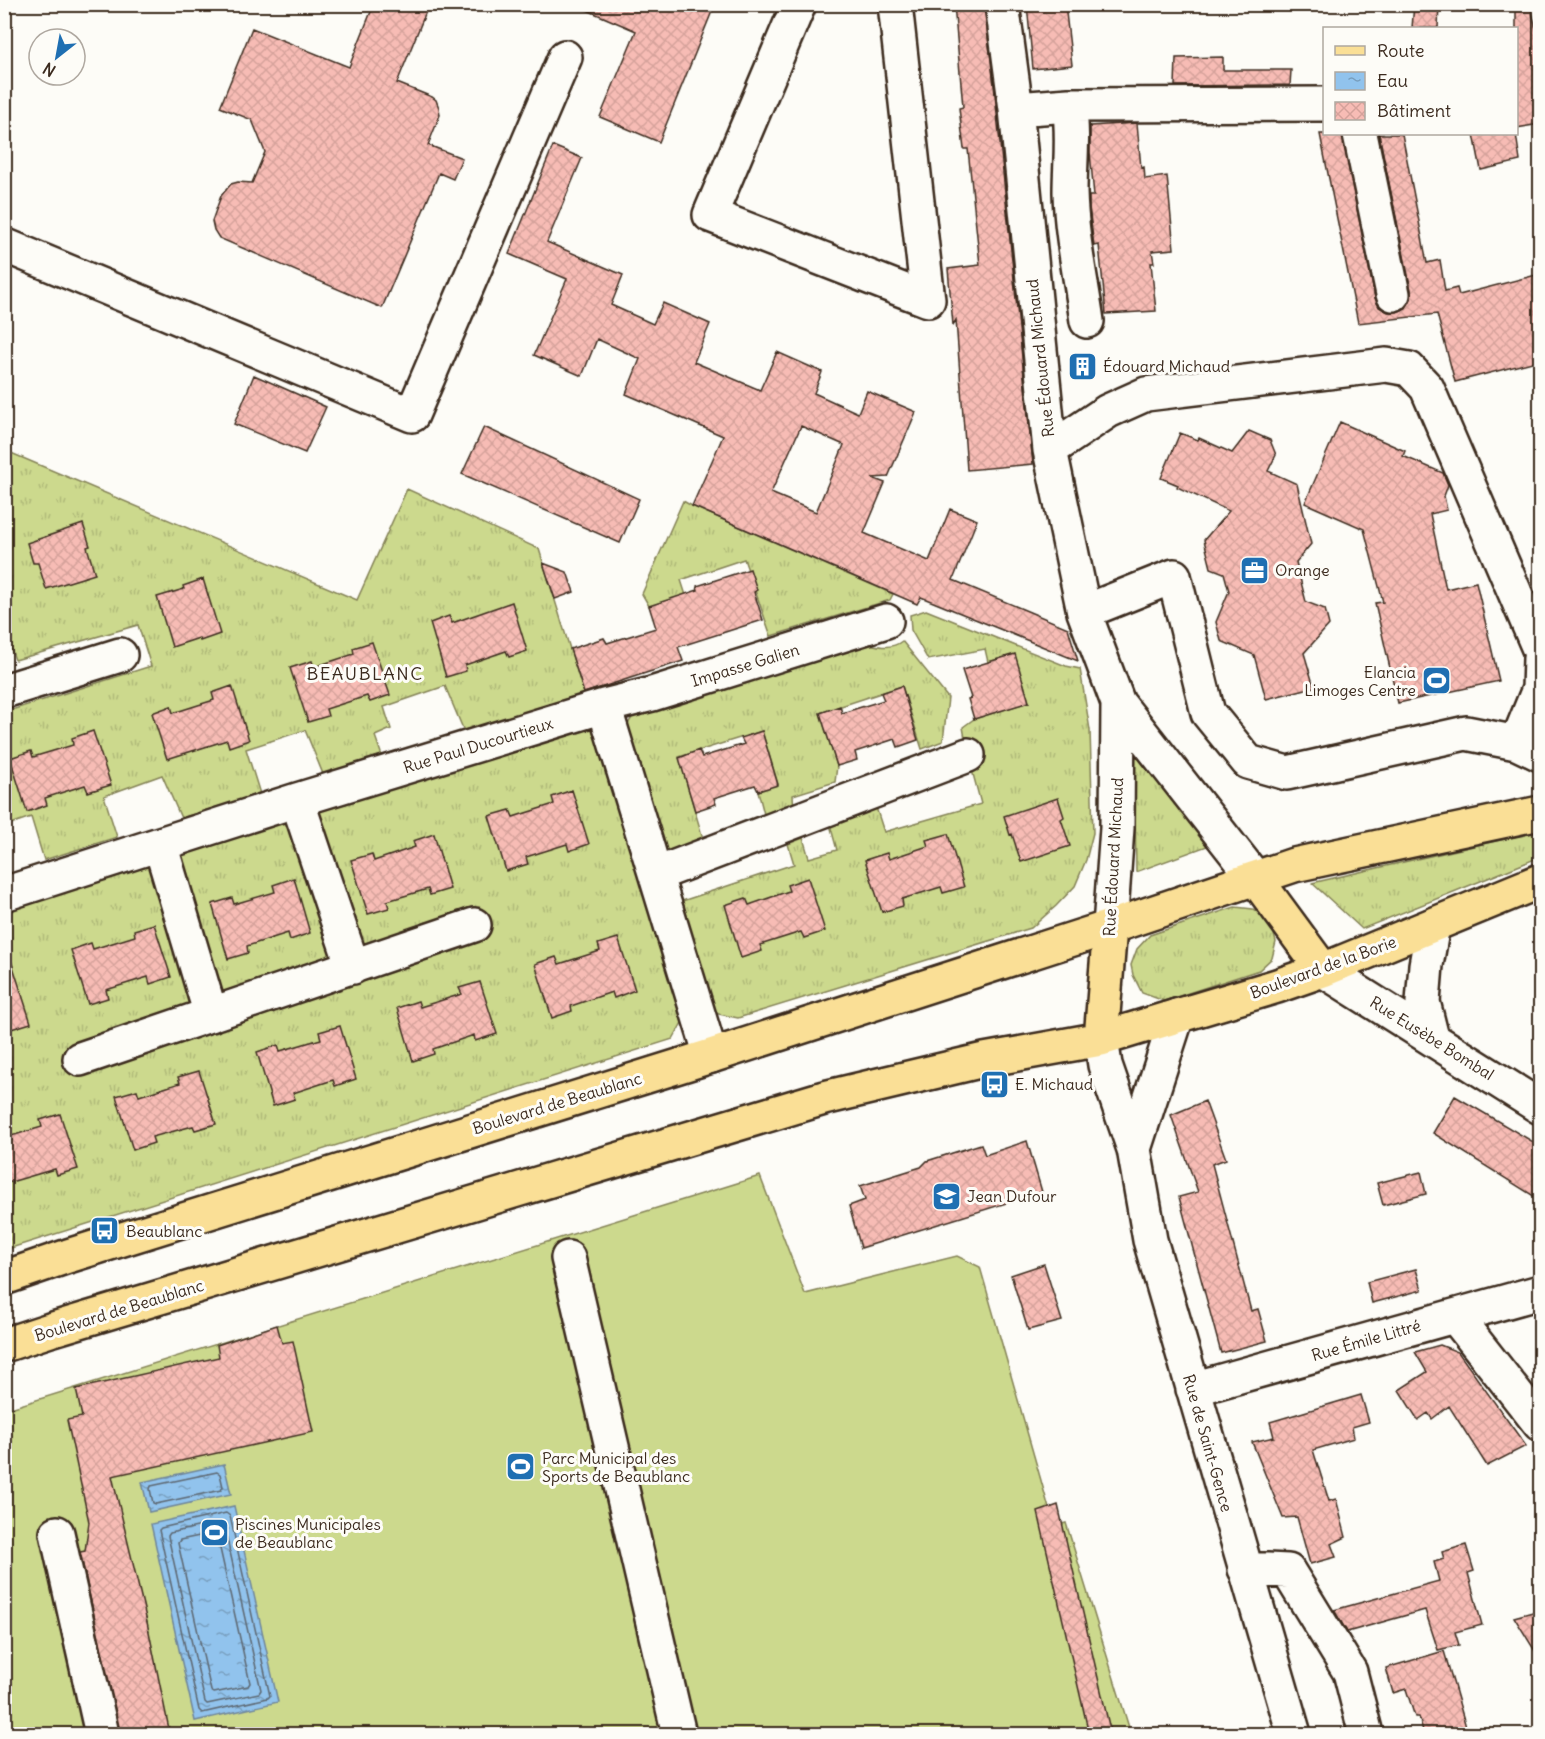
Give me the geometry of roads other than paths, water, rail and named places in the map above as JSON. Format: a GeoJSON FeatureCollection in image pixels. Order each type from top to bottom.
{"type":"FeatureCollection","features":[{"type":"Feature","properties":{"kind":"main road"},"geometry":{"type":"LineString","coordinates":[[1110,927],[1294,865],[1540,813]]}},
{"type":"Feature","properties":{"kind":"main road"},"geometry":{"type":"LineString","coordinates":[[1256,879],[1323,970]]}},
{"type":"Feature","properties":{"kind":"main road","name":"Boulevard de la Borie"},"geometry":{"type":"LineString","coordinates":[[1102,1024],[1177,1016],[1277,986],[1323,970],[1540,881]]}},
{"type":"Feature","properties":{"kind":"main road","name":"Rue Édouard Michaud"},"geometry":{"type":"LineString","coordinates":[[1102,1024],[1110,927]]}},
{"type":"Feature","properties":{"kind":"main road","name":"Boulevard de Beaublanc"},"geometry":{"type":"LineString","coordinates":[[4,1278],[96,1247],[711,1056],[1110,927]]}},
{"type":"Feature","properties":{"kind":"main road","name":"Boulevard de Beaublanc"},"geometry":{"type":"LineString","coordinates":[[4,1345],[824,1098],[984,1060],[1102,1024]]}},
{"type":"Feature","properties":{"kind":"street"},"geometry":{"type":"LineString","coordinates":[[799,4],[710,215],[928,300],[895,4]]}},
{"type":"Feature","properties":{"kind":"street","name":"Rue Édouard Michaud"},"geometry":{"type":"LineString","coordinates":[[1002,4],[1016,109],[1050,450],[1084,612],[1118,703],[1256,879]]}},
{"type":"Feature","properties":{"kind":"street"},"geometry":{"type":"LineString","coordinates":[[4,245],[412,415],[565,57]]}},
{"type":"Feature","properties":{"kind":"street"},"geometry":{"type":"LineString","coordinates":[[1016,109],[1069,105],[1323,104]]}},
{"type":"Feature","properties":{"kind":"street"},"geometry":{"type":"LineString","coordinates":[[1069,105],[1072,121],[1070,194],[1087,321]]}},
{"type":"Feature","properties":{"kind":"street"},"geometry":{"type":"LineString","coordinates":[[1360,135],[1393,294]]}},
{"type":"Feature","properties":{"kind":"street"},"geometry":{"type":"LineString","coordinates":[[1050,450],[1108,411],[1146,394],[1386,365],[1409,369],[1427,388],[1540,651]]}},
{"type":"Feature","properties":{"kind":"street"},"geometry":{"type":"LineString","coordinates":[[1084,612],[1174,576],[1208,713],[1248,762],[1287,773],[1467,733],[1529,748],[1539,689],[1540,658]]}},
{"type":"Feature","properties":{"kind":"street","name":"Impasse Galien"},"geometry":{"type":"LineString","coordinates":[[604,706],[652,694],[886,621]]}},
{"type":"Feature","properties":{"kind":"street"},"geometry":{"type":"LineString","coordinates":[[4,691],[120,655]]}},
{"type":"Feature","properties":{"kind":"street","name":"Rue Édouard Michaud"},"geometry":{"type":"LineString","coordinates":[[1110,927],[1118,828],[1118,703]]}},
{"type":"Feature","properties":{"kind":"street"},"geometry":{"type":"LineString","coordinates":[[604,706],[711,1056]]}},
{"type":"Feature","properties":{"kind":"street","name":"Rue Paul Ducourtieux"},"geometry":{"type":"LineString","coordinates":[[4,894],[297,800],[604,706]]}},
{"type":"Feature","properties":{"kind":"street"},"geometry":{"type":"LineString","coordinates":[[657,874],[968,755]]}},
{"type":"Feature","properties":{"kind":"street"},"geometry":{"type":"LineString","coordinates":[[297,800],[352,967]]}},
{"type":"Feature","properties":{"kind":"street"},"geometry":{"type":"LineString","coordinates":[[160,844],[210,1015]]}},
{"type":"Feature","properties":{"kind":"street"},"geometry":{"type":"LineString","coordinates":[[80,1059],[474,925]]}},
{"type":"Feature","properties":{"kind":"street"},"geometry":{"type":"LineString","coordinates":[[1432,1038],[1423,1002],[1433,925]]}},
{"type":"Feature","properties":{"kind":"street","name":"Rue Eusèbe Bombal"},"geometry":{"type":"LineString","coordinates":[[1323,970],[1540,1107]]}},
{"type":"Feature","properties":{"kind":"street","name":"Rue de Saint-Gence"},"geometry":{"type":"LineString","coordinates":[[1134,1149],[1177,1016]]}},
{"type":"Feature","properties":{"kind":"street","name":"Rue de Saint-Gence"},"geometry":{"type":"LineString","coordinates":[[1102,1024],[1105,1065],[1134,1149],[1150,1240],[1294,1734]]}},
{"type":"Feature","properties":{"kind":"street"},"geometry":{"type":"LineString","coordinates":[[568,1258],[679,1734]]}},
{"type":"Feature","properties":{"kind":"street","name":"Rue Émile Littré"},"geometry":{"type":"LineString","coordinates":[[1192,1389],[1540,1292]]}},
{"type":"Feature","properties":{"kind":"street"},"geometry":{"type":"LineString","coordinates":[[1455,1316],[1540,1424]]}},
{"type":"Feature","properties":{"kind":"street"},"geometry":{"type":"LineString","coordinates":[[57,1533],[102,1734]]}},
{"type":"Feature","properties":{"kind":"street"},"geometry":{"type":"LineString","coordinates":[[1245,1569],[1288,1571],[1350,1672],[1366,1734]]}},
{"type":"Feature","properties":{"kind":"water"},"geometry":{"type":"Polygon","coordinates":[[[224,1464],[231,1494],[149,1512],[142,1482],[224,1464]]]}},
{"type":"Feature","properties":{"kind":"water"},"geometry":{"type":"Polygon","coordinates":[[[234,1506],[278,1702],[195,1721],[151,1524],[234,1506]]]}},
{"type":"Feature","properties":{"kind":"place","name":"Édouard Michaud"},"geometry":{"type":"Point","coordinates":[1082,366]}},
{"type":"Feature","properties":{"kind":"place","name":"Orange"},"geometry":{"type":"Point","coordinates":[1254,570]}},
{"type":"Feature","properties":{"kind":"place","name":"Elancia Limoges Centre"},"geometry":{"type":"Point","coordinates":[1437,681]}},
{"type":"Feature","properties":{"kind":"place","name":"E. Michaud"},"geometry":{"type":"Point","coordinates":[994,1084]}},
{"type":"Feature","properties":{"kind":"place","name":"Jean Dufour"},"geometry":{"type":"Point","coordinates":[946,1196]}},
{"type":"Feature","properties":{"kind":"place","name":"Beaublanc"},"geometry":{"type":"Point","coordinates":[105,1231]}},
{"type":"Feature","properties":{"kind":"place","name":"Parc Municipal des Sports de Beaublanc"},"geometry":{"type":"Point","coordinates":[521,1467]}},
{"type":"Feature","properties":{"kind":"place","name":"Piscines Municipales de Beaublanc"},"geometry":{"type":"Point","coordinates":[214,1533]}},
{"type":"Feature","properties":{"kind":"district","name":"BEAUBLANC"},"geometry":{"type":"Point","coordinates":[365,673]}}]}
